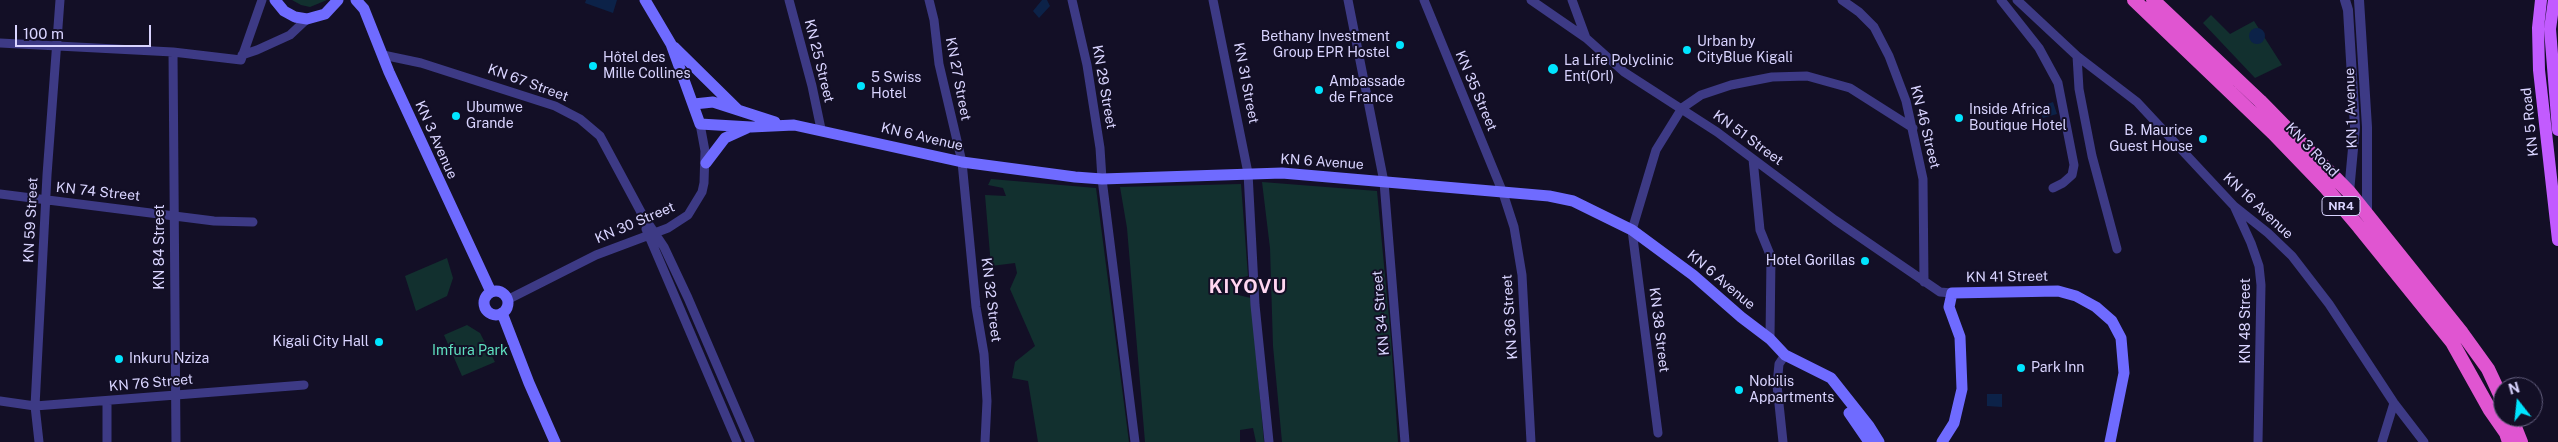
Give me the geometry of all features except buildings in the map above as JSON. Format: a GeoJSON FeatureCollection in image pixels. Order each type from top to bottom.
{"type":"FeatureCollection","features":[{"type":"Feature","properties":{"kind":"highway","name":"KN 3 Road"},"geometry":{"type":"LineString","coordinates":[[2134,0],[2272,133],[2326,188],[2452,342],[2490,410],[2506,433],[2509,442]]}},
{"type":"Feature","properties":{"kind":"highway","name":"KN 3 Road"},"geometry":{"type":"LineString","coordinates":[[2153,0],[2260,101],[2349,192],[2462,333],[2488,369],[2493,380]]}},
{"type":"Feature","properties":{"kind":"highway"},"geometry":{"type":"LineString","coordinates":[[2515,427],[2521,442]]}},
{"type":"Feature","properties":{"kind":"main road"},"geometry":{"type":"LineString","coordinates":[[275,0],[284,10],[295,17],[307,19],[325,14],[338,0]]}},
{"type":"Feature","properties":{"kind":"main road","name":"KN 3 Avenue"},"geometry":{"type":"LineString","coordinates":[[356,0],[364,9],[453,215],[474,251],[491,292]]}},
{"type":"Feature","properties":{"kind":"main road"},"geometry":{"type":"LineString","coordinates":[[645,0],[671,44],[700,124]]}},
{"type":"Feature","properties":{"kind":"main road","name":"KN 5 Road"},"geometry":{"type":"LineString","coordinates":[[2541,0],[2538,28],[2539,70],[2558,240]]}},
{"type":"Feature","properties":{"kind":"main road","name":"KN 5 Road"},"geometry":{"type":"LineString","coordinates":[[2554,0],[2550,29],[2558,130]]}},
{"type":"Feature","properties":{"kind":"main road"},"geometry":{"type":"LineString","coordinates":[[671,44],[737,109]]}},
{"type":"Feature","properties":{"kind":"main road","name":"KN 6 Avenue"},"geometry":{"type":"LineString","coordinates":[[694,104],[713,102],[779,124]]}},
{"type":"Feature","properties":{"kind":"main road","name":"KN 6 Avenue"},"geometry":{"type":"LineString","coordinates":[[700,124],[750,127],[779,124],[821,129],[962,162],[1102,179],[1282,173],[1549,196],[1573,202],[1632,230],[1693,275],[1741,317],[1770,339],[1785,355],[1831,378],[1869,426],[1879,442]]}},
{"type":"Feature","properties":{"kind":"main road"},"geometry":{"type":"LineString","coordinates":[[706,163],[725,138],[750,127]]}},
{"type":"Feature","properties":{"kind":"main road","name":"KN 41 Street"},"geometry":{"type":"LineString","coordinates":[[1942,442],[1954,423],[1962,389],[1960,337],[1949,307],[1952,293],[2058,291],[2090,302],[2107,316],[2121,338],[2125,362],[2110,442]]}},
{"type":"Feature","properties":{"kind":"main road"},"geometry":{"type":"LineString","coordinates":[[491,292],[501,292],[507,300],[507,307],[502,313],[491,314],[486,308],[486,298],[491,292]]}},
{"type":"Feature","properties":{"kind":"main road"},"geometry":{"type":"LineString","coordinates":[[502,313],[529,383],[555,442]]}},
{"type":"Feature","properties":{"kind":"main road","name":"KN 6 Avenue"},"geometry":{"type":"LineString","coordinates":[[1812,370],[1847,410],[1869,442]]}},
{"type":"Feature","properties":{"kind":"main road","name":"KN 41 Street"},"geometry":{"type":"LineString","coordinates":[[1934,442],[1948,421],[1957,413]]}},
{"type":"Feature","properties":{"kind":"street","name":"KN 59 Street"},"geometry":{"type":"LineString","coordinates":[[39,442],[35,406],[45,200],[60,0]]}},
{"type":"Feature","properties":{"kind":"street"},"geometry":{"type":"LineString","coordinates":[[241,57],[262,0]]}},
{"type":"Feature","properties":{"kind":"street","name":"KN 25 Street"},"geometry":{"type":"LineString","coordinates":[[788,0],[812,86],[821,129]]}},
{"type":"Feature","properties":{"kind":"street","name":"KN 27 Street"},"geometry":{"type":"LineString","coordinates":[[929,0],[934,20],[939,64],[962,162]]}},
{"type":"Feature","properties":{"kind":"street","name":"KN 29 Street"},"geometry":{"type":"LineString","coordinates":[[1072,0],[1087,65],[1100,148],[1102,179],[1135,442]]}},
{"type":"Feature","properties":{"kind":"street","name":"KN 31 Street"},"geometry":{"type":"LineString","coordinates":[[1213,0],[1248,173],[1255,305],[1269,442]]}},
{"type":"Feature","properties":{"kind":"street","name":"KN 34 Street"},"geometry":{"type":"LineString","coordinates":[[1348,0],[1384,182],[1405,442]]}},
{"type":"Feature","properties":{"kind":"street","name":"KN 35 Street"},"geometry":{"type":"LineString","coordinates":[[1424,0],[1503,193]]}},
{"type":"Feature","properties":{"kind":"street","name":"KN 51 Street"},"geometry":{"type":"LineString","coordinates":[[1530,0],[1586,38],[1624,72],[1682,108],[1835,220],[1924,282],[1940,292],[1952,293]]}},
{"type":"Feature","properties":{"kind":"street"},"geometry":{"type":"LineString","coordinates":[[1572,0],[1586,38]]}},
{"type":"Feature","properties":{"kind":"street","name":"KN 46 Street"},"geometry":{"type":"LineString","coordinates":[[1842,0],[1867,19],[1882,40],[1898,78],[1913,128],[1923,179],[1924,282]]}},
{"type":"Feature","properties":{"kind":"street"},"geometry":{"type":"LineString","coordinates":[[2001,0],[2050,64],[2058,83],[2074,164],[2072,175],[2063,183],[2053,188]]}},
{"type":"Feature","properties":{"kind":"street","name":"KN 16 Avenue"},"geometry":{"type":"LineString","coordinates":[[2017,0],[2077,56],[2137,102],[2234,206],[2268,232],[2292,256],[2329,304],[2394,403],[2424,442]]}},
{"type":"Feature","properties":{"kind":"street","name":"KN 1 Avenue"},"geometry":{"type":"LineString","coordinates":[[2345,0],[2348,10],[2356,127],[2349,192]]}},
{"type":"Feature","properties":{"kind":"street","name":"KN 1 Avenue"},"geometry":{"type":"LineString","coordinates":[[2360,0],[2366,111],[2367,215]]}},
{"type":"Feature","properties":{"kind":"street"},"geometry":{"type":"LineString","coordinates":[[0,42],[241,57],[290,35],[307,19]]}},
{"type":"Feature","properties":{"kind":"street","name":"KN 84 Street"},"geometry":{"type":"LineString","coordinates":[[173,52],[176,442]]}},
{"type":"Feature","properties":{"kind":"street","name":"KN 67 Street"},"geometry":{"type":"LineString","coordinates":[[383,55],[421,63],[555,106],[580,119],[606,143],[651,233],[688,298],[750,442]]}},
{"type":"Feature","properties":{"kind":"street"},"geometry":{"type":"LineString","coordinates":[[2077,56],[2079,89],[2092,156],[2117,249]]}},
{"type":"Feature","properties":{"kind":"street"},"geometry":{"type":"LineString","coordinates":[[1632,230],[1656,150],[1682,108],[1700,95],[1731,84],[1772,77],[1807,76],[1850,88],[1913,128]]}},
{"type":"Feature","properties":{"kind":"street","name":"KN 30 Street"},"geometry":{"type":"LineString","coordinates":[[507,300],[596,255],[679,223],[692,210],[702,192],[706,163],[700,124]]}},
{"type":"Feature","properties":{"kind":"street"},"geometry":{"type":"LineString","coordinates":[[1753,159],[1760,230],[1771,256],[1770,339]]}},
{"type":"Feature","properties":{"kind":"street","name":"KN 32 Street"},"geometry":{"type":"LineString","coordinates":[[962,162],[976,307],[984,354],[987,401],[985,442]]}},
{"type":"Feature","properties":{"kind":"street","name":"KN 36 Street"},"geometry":{"type":"LineString","coordinates":[[1503,193],[1514,227],[1522,275],[1532,442]]}},
{"type":"Feature","properties":{"kind":"street","name":"KN 74 Street"},"geometry":{"type":"LineString","coordinates":[[0,194],[173,214],[214,221],[253,222]]}},
{"type":"Feature","properties":{"kind":"street","name":"KN 48 Street"},"geometry":{"type":"LineString","coordinates":[[2234,206],[2259,266],[2261,285],[2258,441]]}},
{"type":"Feature","properties":{"kind":"street","name":"KN 38 Street"},"geometry":{"type":"LineString","coordinates":[[1632,230],[1658,433]]}},
{"type":"Feature","properties":{"kind":"street","name":"KN 67 Street"},"geometry":{"type":"LineString","coordinates":[[651,233],[677,302],[737,442]]}},
{"type":"Feature","properties":{"kind":"street"},"geometry":{"type":"LineString","coordinates":[[677,302],[688,298]]}},
{"type":"Feature","properties":{"kind":"street"},"geometry":{"type":"LineString","coordinates":[[1783,442],[1777,385],[1780,364],[1785,355]]}},
{"type":"Feature","properties":{"kind":"street","name":"KN 76 Street"},"geometry":{"type":"LineString","coordinates":[[0,401],[35,406],[304,385]]}},
{"type":"Feature","properties":{"kind":"street"},"geometry":{"type":"LineString","coordinates":[[107,401],[107,442]]}},
{"type":"Feature","properties":{"kind":"street"},"geometry":{"type":"LineString","coordinates":[[2382,442],[2394,403]]}},
{"type":"Feature","properties":{"kind":"green space"},"geometry":{"type":"Polygon","coordinates":[[[292,0],[327,0],[310,7],[292,0]]]}},
{"type":"Feature","properties":{"kind":"green space"},"geometry":{"type":"Polygon","coordinates":[[[2211,15],[2230,34],[2254,21],[2282,65],[2255,78],[2203,23],[2211,15]]]}},
{"type":"Feature","properties":{"kind":"green space"},"geometry":{"type":"Polygon","coordinates":[[[991,179],[1096,188],[1129,442],[1038,442],[1028,381],[1012,378],[1015,362],[1035,346],[1010,289],[1017,273],[1015,263],[991,266],[985,195],[1006,196],[1003,188],[988,185],[991,179]]]}},
{"type":"Feature","properties":{"kind":"green space"},"geometry":{"type":"Polygon","coordinates":[[[1262,182],[1377,191],[1391,339],[1398,442],[1282,442],[1273,346],[1270,248],[1262,182]]]}},
{"type":"Feature","properties":{"kind":"green space"},"geometry":{"type":"Polygon","coordinates":[[[1241,184],[1248,276],[1235,279],[1238,295],[1251,298],[1264,442],[1256,442],[1253,428],[1240,430],[1240,442],[1145,442],[1127,228],[1120,187],[1241,184]]]}},
{"type":"Feature","properties":{"kind":"green space"},"geometry":{"type":"Polygon","coordinates":[[[447,258],[453,278],[447,296],[416,311],[405,276],[447,258]]]}},
{"type":"Feature","properties":{"kind":"green space","name":"Imfura Park"},"geometry":{"type":"Polygon","coordinates":[[[467,325],[480,333],[495,362],[462,376],[444,335],[467,325]]]}},
{"type":"Feature","properties":{"kind":"water"},"geometry":{"type":"Polygon","coordinates":[[[586,0],[617,0],[613,13],[585,3],[586,0]]]}},
{"type":"Feature","properties":{"kind":"water"},"geometry":{"type":"Polygon","coordinates":[[[1042,0],[1047,0],[1050,6],[1039,18],[1033,11],[1042,0]]]}},
{"type":"Feature","properties":{"kind":"water"},"geometry":{"type":"Polygon","coordinates":[[[2254,28],[2260,28],[2265,33],[2263,42],[2254,44],[2249,39],[2249,33],[2254,28]]]}},
{"type":"Feature","properties":{"kind":"water"},"geometry":{"type":"Polygon","coordinates":[[[2053,102],[2057,114],[2043,118],[2039,107],[2053,102]]]}},
{"type":"Feature","properties":{"kind":"water"},"geometry":{"type":"Polygon","coordinates":[[[1987,394],[2002,394],[2002,407],[1987,406],[1987,394]]]}},
{"type":"Feature","properties":{"kind":"place","name":"Bethany Investment Group EPR Hostel"},"geometry":{"type":"Point","coordinates":[1400,45]}},
{"type":"Feature","properties":{"kind":"place","name":"Urban by CityBlue Kigali"},"geometry":{"type":"Point","coordinates":[1687,50]}},
{"type":"Feature","properties":{"kind":"place","name":"Hôtel des Mille Collines"},"geometry":{"type":"Point","coordinates":[593,66]}},
{"type":"Feature","properties":{"kind":"place","name":"La Life Polyclinic Ent(Orl)"},"geometry":{"type":"Point","coordinates":[1553,69]}},
{"type":"Feature","properties":{"kind":"place","name":"5 Swiss Hotel"},"geometry":{"type":"Point","coordinates":[861,86]}},
{"type":"Feature","properties":{"kind":"place","name":"Ambassade de France"},"geometry":{"type":"Point","coordinates":[1319,90]}},
{"type":"Feature","properties":{"kind":"place","name":"Ubumwe Grande"},"geometry":{"type":"Point","coordinates":[456,116]}},
{"type":"Feature","properties":{"kind":"place","name":"Inside Africa Boutique Hotel"},"geometry":{"type":"Point","coordinates":[1959,118]}},
{"type":"Feature","properties":{"kind":"place","name":"B. Maurice Guest House"},"geometry":{"type":"Point","coordinates":[2203,139]}},
{"type":"Feature","properties":{"kind":"place","name":"Hotel Gorillas"},"geometry":{"type":"Point","coordinates":[1865,261]}},
{"type":"Feature","properties":{"kind":"place","name":"Kigali City Hall"},"geometry":{"type":"Point","coordinates":[379,342]}},
{"type":"Feature","properties":{"kind":"place","name":"Inkuru Nziza"},"geometry":{"type":"Point","coordinates":[119,359]}},
{"type":"Feature","properties":{"kind":"place","name":"Park Inn"},"geometry":{"type":"Point","coordinates":[2021,368]}},
{"type":"Feature","properties":{"kind":"place","name":"Nobilis Appartments"},"geometry":{"type":"Point","coordinates":[1739,390]}},
{"type":"Feature","properties":{"kind":"district","name":"KIYOVU"},"geometry":{"type":"Point","coordinates":[1248,287]}}]}
